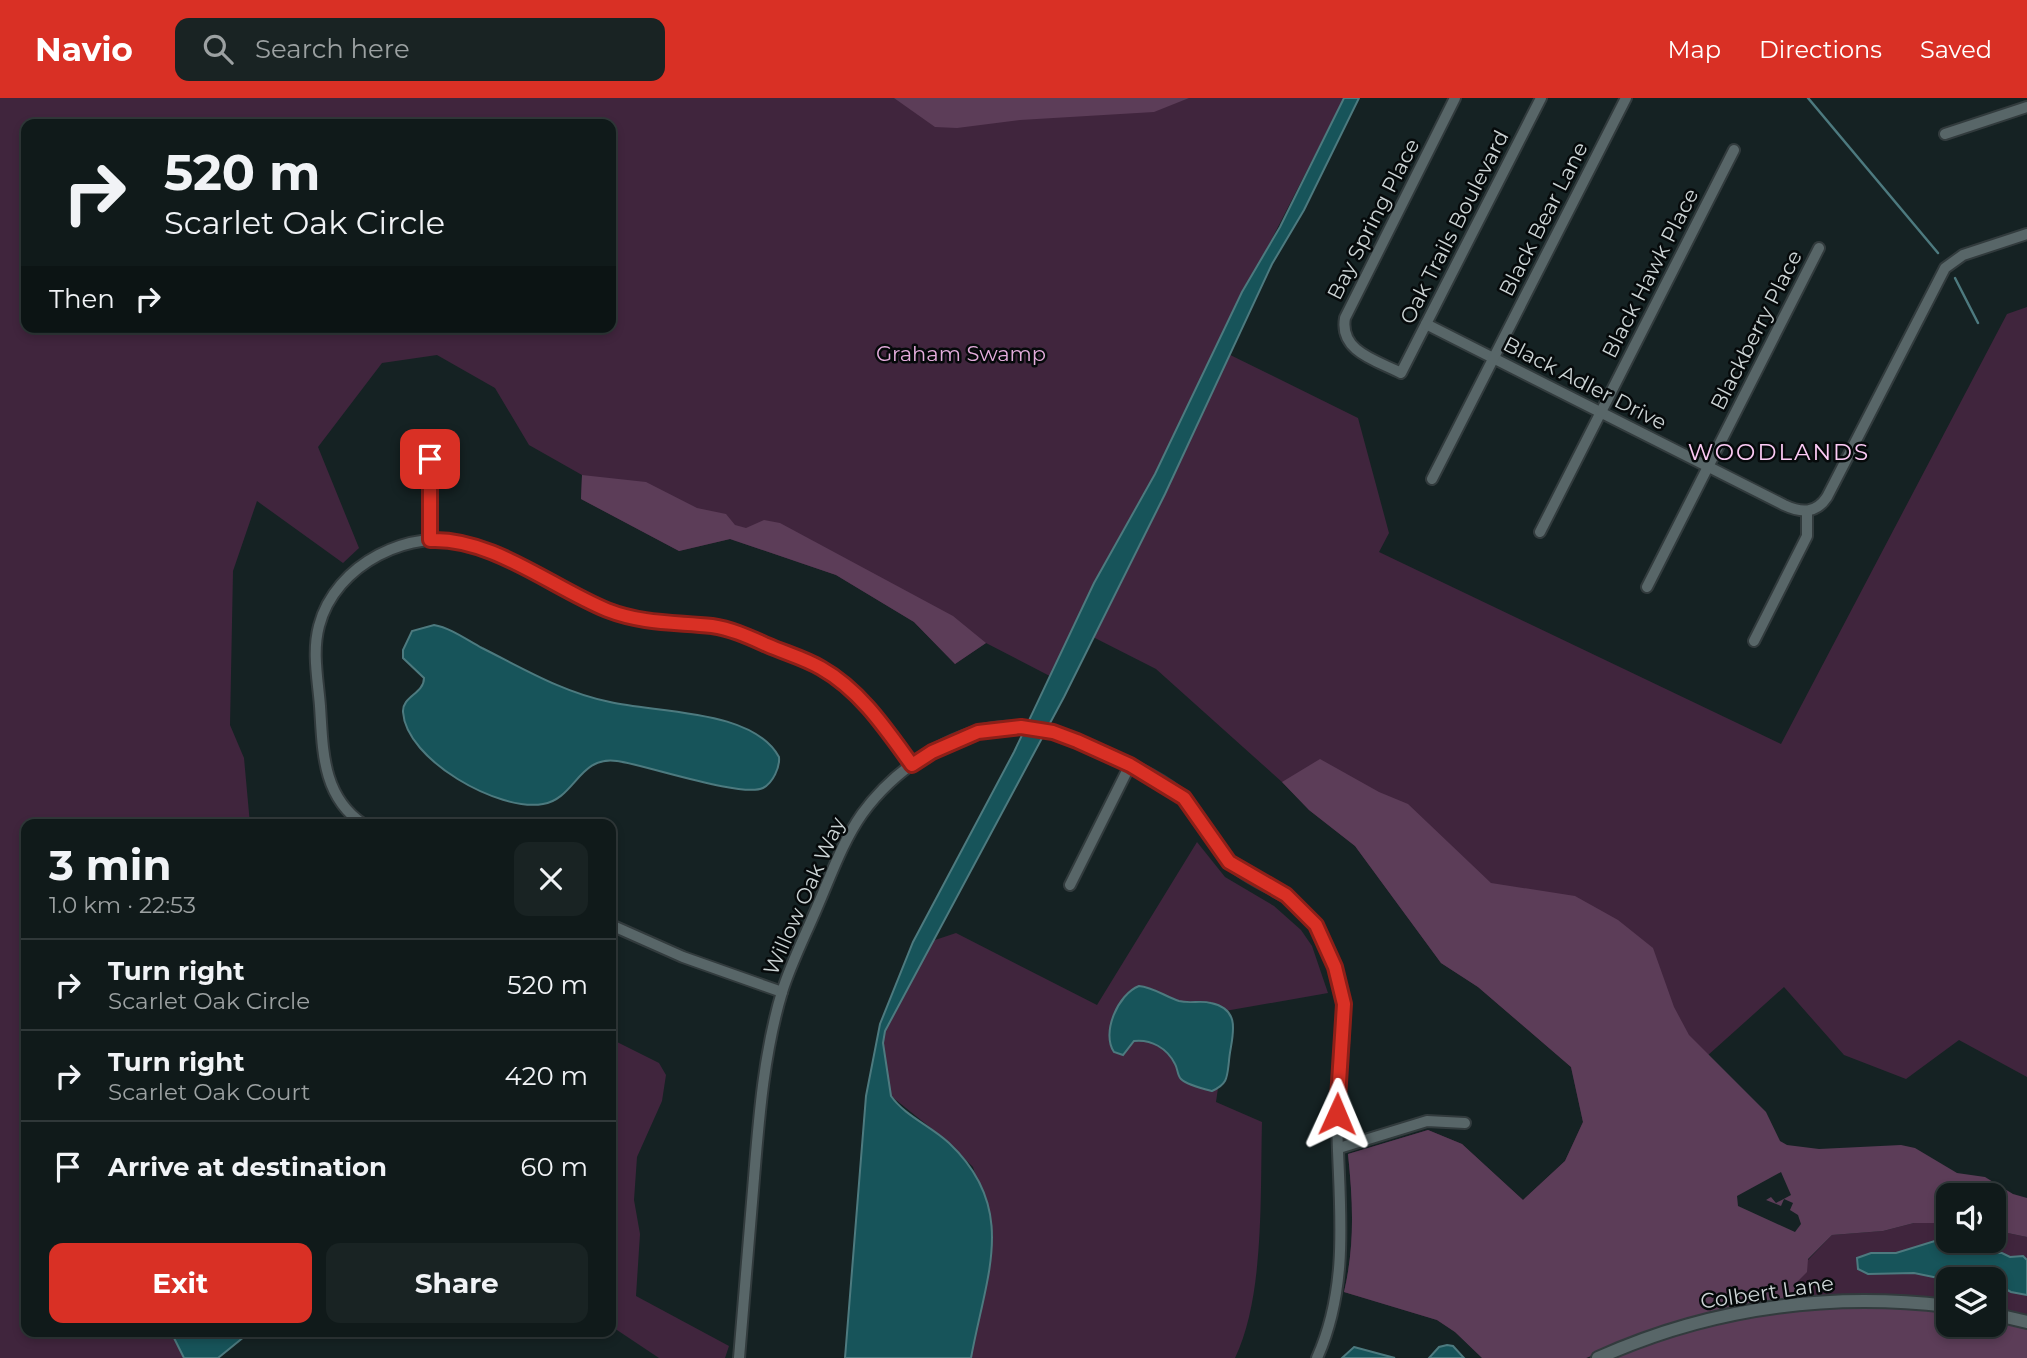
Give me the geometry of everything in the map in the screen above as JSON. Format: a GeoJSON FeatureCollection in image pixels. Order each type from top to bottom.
{"type":"FeatureCollection","features":[{"type":"Feature","properties":{"kind":"street","name":"Bay Spring Place"},"geometry":{"type":"LineString","coordinates":[[1401,373],[1351,346],[1344,331],[1345,318],[1455,98]]}},
{"type":"Feature","properties":{"kind":"street","name":"Oak Trails Boulevard"},"geometry":{"type":"LineString","coordinates":[[1401,373],[1541,98]]}},
{"type":"Feature","properties":{"kind":"street","name":"Black Bear Lane"},"geometry":{"type":"LineString","coordinates":[[1432,479],[1626,98]]}},
{"type":"Feature","properties":{"kind":"street"},"geometry":{"type":"LineString","coordinates":[[1945,134],[2027,107]]}},
{"type":"Feature","properties":{"kind":"street","name":"Black Hawk Place"},"geometry":{"type":"LineString","coordinates":[[1540,532],[1734,150]]}},
{"type":"Feature","properties":{"kind":"street"},"geometry":{"type":"LineString","coordinates":[[1754,642],[1807,536],[1807,511],[1819,506],[1827,498],[1945,268],[1963,255],[2027,234]]}},
{"type":"Feature","properties":{"kind":"street","name":"Blackberry Place"},"geometry":{"type":"LineString","coordinates":[[1647,587],[1819,248]]}},
{"type":"Feature","properties":{"kind":"street","name":"Black Adler Drive"},"geometry":{"type":"LineString","coordinates":[[1426,324],[1790,508],[1807,511]]}},
{"type":"Feature","properties":{"kind":"street"},"geometry":{"type":"LineString","coordinates":[[430,459],[430,540]]}},
{"type":"Feature","properties":{"kind":"street"},"geometry":{"type":"LineString","coordinates":[[357,819],[340,805],[327,773],[316,665],[319,625],[331,600],[358,568],[392,548],[430,540],[457,541],[483,548],[589,602],[638,621],[712,626],[746,635],[796,656],[840,680],[860,699],[912,765]]}},
{"type":"Feature","properties":{"kind":"street","name":"Willow Oak Way"},"geometry":{"type":"LineString","coordinates":[[739,1358],[762,1092],[782,992],[850,835],[880,793],[912,765],[932,752],[978,732],[1021,727],[1053,732],[1130,765],[1184,798],[1229,862],[1286,895],[1316,925],[1335,967],[1344,1004],[1345,1023],[1338,1067],[1342,1226],[1338,1277],[1331,1319],[1317,1358]]}},
{"type":"Feature","properties":{"kind":"street"},"geometry":{"type":"LineString","coordinates":[[1070,885],[1130,765]]}},
{"type":"Feature","properties":{"kind":"street"},"geometry":{"type":"LineString","coordinates":[[616,927],[683,957],[782,992]]}},
{"type":"Feature","properties":{"kind":"street"},"geometry":{"type":"LineString","coordinates":[[1339,1148],[1427,1121],[1465,1123]]}},
{"type":"Feature","properties":{"kind":"street","name":"Colbert Lane"},"geometry":{"type":"LineString","coordinates":[[1598,1358],[1682,1326],[1753,1310],[1848,1300],[1936,1305]]}},
{"type":"Feature","properties":{"kind":"street"},"geometry":{"type":"LineString","coordinates":[[2006,1317],[2027,1322]]}},
{"type":"Feature","properties":{"kind":"green space","name":"Graham Swamp"},"geometry":{"type":"Polygon","coordinates":[[[0,98],[1344,98],[1216,348],[1358,418],[1389,533],[1379,552],[1781,744],[2007,314],[2027,307],[2027,1077],[1959,1040],[1906,1079],[1844,1055],[1784,987],[1678,1082],[1727,1218],[1808,1260],[1832,1235],[1883,1231],[1914,1223],[1936,1223],[1936,1253],[2006,1253],[2006,1233],[2027,1237],[2027,1316],[2006,1311],[2006,1267],[1936,1267],[1936,1300],[1857,1296],[1808,1298],[1724,1309],[1667,1325],[1586,1358],[1483,1358],[1455,1332],[1437,1320],[1344,1292],[1352,1223],[1348,1154],[1428,1130],[1462,1144],[1523,1200],[1565,1161],[1583,1122],[1571,1067],[1478,987],[1441,963],[1355,846],[1309,810],[1282,782],[1156,669],[1093,637],[1069,686],[986,643],[955,664],[914,622],[836,575],[730,539],[679,551],[581,499],[582,475],[529,445],[495,388],[437,355],[382,363],[318,447],[359,548],[343,563],[257,501],[233,571],[230,725],[244,758],[250,819],[21,819],[21,1337],[174,1337],[184,1358],[0,1358],[0,98]]]}},
{"type":"Feature","properties":{"kind":"green space"},"geometry":{"type":"Polygon","coordinates":[[[1197,842],[1225,877],[1274,906],[1301,930],[1312,946],[1328,993],[1225,1011],[1208,1002],[1181,1002],[1139,986],[1129,1048],[1134,1041],[1158,1045],[1172,1058],[1184,1080],[1212,1091],[1218,1088],[1216,1102],[1262,1122],[1256,1275],[1245,1333],[1235,1358],[971,1358],[993,1235],[973,1167],[947,1141],[891,1096],[883,1043],[885,1031],[932,941],[956,933],[1097,1005],[1197,842]]]}},
{"type":"Feature","properties":{"kind":"green space"},"geometry":{"type":"Polygon","coordinates":[[[616,1042],[659,1063],[666,1075],[662,1101],[637,1157],[634,1200],[640,1234],[636,1296],[729,1346],[725,1358],[659,1358],[616,1329],[616,1042]]]}},
{"type":"Feature","properties":{"kind":"shaded area"},"geometry":{"type":"Polygon","coordinates":[[[894,98],[1189,98],[1154,112],[1020,120],[957,128],[935,127],[894,98]]]}},
{"type":"Feature","properties":{"kind":"shaded area"},"geometry":{"type":"Polygon","coordinates":[[[582,475],[646,482],[697,508],[726,514],[735,525],[746,528],[764,520],[780,523],[953,616],[986,643],[955,664],[914,622],[836,575],[730,539],[679,551],[581,499],[582,475]]]}},
{"type":"Feature","properties":{"kind":"shaded area"},"geometry":{"type":"Polygon","coordinates":[[[1320,759],[1379,792],[1408,804],[1491,883],[1575,896],[1618,920],[1653,948],[1674,1007],[1689,1035],[1766,1112],[1780,1141],[1787,1145],[1819,1149],[1901,1145],[1915,1148],[1957,1173],[1985,1177],[1995,1183],[1936,1183],[1936,1223],[1914,1223],[1883,1231],[1832,1235],[1808,1259],[1807,1272],[1795,1284],[1808,1298],[1724,1309],[1667,1325],[1586,1358],[1482,1358],[1455,1332],[1437,1320],[1344,1292],[1352,1223],[1348,1154],[1428,1130],[1462,1144],[1523,1200],[1565,1161],[1583,1122],[1571,1067],[1478,987],[1441,963],[1355,846],[1309,810],[1282,782],[1320,759]],[[1781,1172],[1737,1196],[1738,1206],[1795,1232],[1801,1224],[1798,1215],[1790,1210],[1793,1203],[1784,1199],[1781,1206],[1766,1200],[1771,1197],[1776,1203],[1791,1195],[1781,1172]]]}},
{"type":"Feature","properties":{"kind":"shaded area"},"geometry":{"type":"Polygon","coordinates":[[[2006,1190],[2027,1198],[2027,1237],[2006,1233],[2006,1190]]]}},
{"type":"Feature","properties":{"kind":"shaded area"},"geometry":{"type":"Polygon","coordinates":[[[1834,1305],[1936,1309],[1936,1337],[2006,1337],[2006,1321],[2027,1325],[2027,1358],[1609,1358],[1671,1335],[1727,1319],[1834,1305]]]}},
{"type":"Feature","properties":{"kind":"water"},"geometry":{"type":"Polygon","coordinates":[[[1344,98],[1359,98],[1304,210],[1272,264],[1165,494],[1064,697],[885,1031],[883,1043],[891,1096],[903,1109],[949,1143],[971,1168],[984,1193],[991,1218],[989,1271],[971,1358],[845,1358],[866,1096],[880,1024],[913,942],[1014,752],[1094,583],[1155,474],[1242,292],[1280,227],[1344,98]]]}},
{"type":"Feature","properties":{"kind":"water"},"geometry":{"type":"Polygon","coordinates":[[[434,625],[453,631],[529,672],[576,693],[630,706],[726,721],[748,730],[766,741],[779,757],[775,774],[763,788],[735,789],[617,761],[604,761],[585,771],[563,794],[543,804],[503,800],[480,791],[437,764],[420,748],[408,730],[403,712],[406,702],[421,688],[424,678],[403,658],[403,650],[412,631],[434,625]]]}},
{"type":"Feature","properties":{"kind":"water"},"geometry":{"type":"Polygon","coordinates":[[[1139,986],[1179,1001],[1211,1003],[1228,1012],[1232,1019],[1233,1036],[1227,1076],[1221,1086],[1212,1091],[1184,1081],[1168,1053],[1152,1043],[1134,1041],[1123,1055],[1114,1052],[1109,1035],[1114,1015],[1124,997],[1139,986]]]}},
{"type":"Feature","properties":{"kind":"water"},"geometry":{"type":"Polygon","coordinates":[[[1936,1241],[1936,1253],[2002,1253],[2010,1257],[2023,1256],[2027,1260],[2027,1295],[2006,1289],[2006,1267],[1936,1267],[1936,1278],[1914,1273],[1868,1274],[1858,1269],[1857,1258],[1871,1253],[1896,1253],[1936,1241]]]}},
{"type":"Feature","properties":{"kind":"water"},"geometry":{"type":"Polygon","coordinates":[[[174,1337],[244,1337],[218,1358],[184,1358],[174,1337]]]}},
{"type":"Feature","properties":{"kind":"water"},"geometry":{"type":"Polygon","coordinates":[[[1453,1346],[1464,1358],[1429,1358],[1439,1347],[1453,1346]]]}},
{"type":"Feature","properties":{"kind":"water"},"geometry":{"type":"Polygon","coordinates":[[[1354,1347],[1395,1358],[1342,1358],[1354,1347]]]}},
{"type":"Feature","properties":{"kind":"waterway"},"geometry":{"type":"LineString","coordinates":[[1808,98],[1938,253]]}},
{"type":"Feature","properties":{"kind":"waterway"},"geometry":{"type":"LineString","coordinates":[[1955,278],[1978,323]]}},
{"type":"Feature","properties":{"kind":"district","name":"WOODLANDS"},"geometry":{"type":"Point","coordinates":[1779,452]}},
{"type":"Feature","properties":{"kind":"route"},"geometry":{"type":"LineString","coordinates":[[430,459],[430,540],[457,541],[483,548],[589,602],[638,621],[712,626],[746,635],[796,656],[840,680],[878,719],[912,765],[932,752],[978,732],[1021,727],[1053,732],[1077,741],[1162,782],[1184,798],[1229,862],[1286,895],[1316,925],[1335,967],[1344,1004],[1345,1023],[1338,1067],[1337,1114]]}}]}
